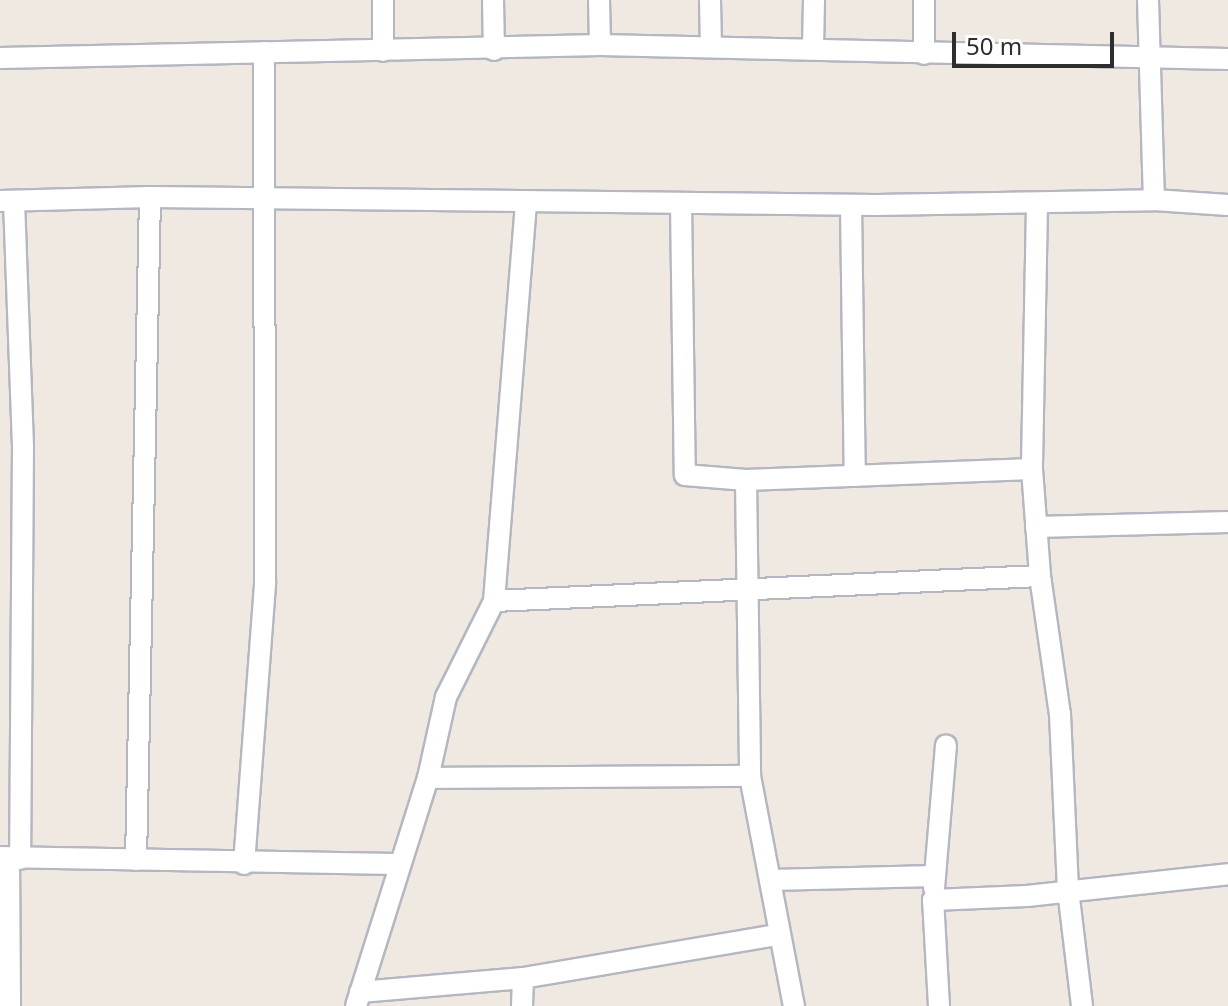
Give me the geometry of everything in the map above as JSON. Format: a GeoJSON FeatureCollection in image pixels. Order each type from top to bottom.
{"type":"FeatureCollection","features":[{"type":"Feature","properties":{"kind":"street"},"geometry":{"type":"LineString","coordinates":[[383,0],[383,51]]}},
{"type":"Feature","properties":{"kind":"street"},"geometry":{"type":"LineString","coordinates":[[493,0],[494,50]]}},
{"type":"Feature","properties":{"kind":"street"},"geometry":{"type":"LineString","coordinates":[[599,0],[600,45]]}},
{"type":"Feature","properties":{"kind":"street"},"geometry":{"type":"LineString","coordinates":[[710,0],[711,46]]}},
{"type":"Feature","properties":{"kind":"street"},"geometry":{"type":"LineString","coordinates":[[813,48],[814,0]]}},
{"type":"Feature","properties":{"kind":"street"},"geometry":{"type":"LineString","coordinates":[[924,0],[924,54]]}},
{"type":"Feature","properties":{"kind":"street"},"geometry":{"type":"LineString","coordinates":[[1148,0],[1154,200]]}},
{"type":"Feature","properties":{"kind":"street"},"geometry":{"type":"LineString","coordinates":[[0,58],[494,50],[600,45],[1228,59]]}},
{"type":"Feature","properties":{"kind":"street"},"geometry":{"type":"LineString","coordinates":[[244,864],[264,608],[264,52]]}},
{"type":"Feature","properties":{"kind":"street"},"geometry":{"type":"LineString","coordinates":[[136,860],[150,197]]}},
{"type":"Feature","properties":{"kind":"street"},"geometry":{"type":"LineString","coordinates":[[10,1006],[10,858],[23,446],[7,201],[150,197],[1037,205],[1154,200],[1228,205]]}},
{"type":"Feature","properties":{"kind":"street"},"geometry":{"type":"LineString","coordinates":[[526,202],[494,601],[446,697],[428,778],[358,999],[523,978],[777,935]]}},
{"type":"Feature","properties":{"kind":"street"},"geometry":{"type":"LineString","coordinates":[[681,203],[683,471],[694,479],[746,480],[1032,469]]}},
{"type":"Feature","properties":{"kind":"street"},"geometry":{"type":"LineString","coordinates":[[851,205],[855,476]]}},
{"type":"Feature","properties":{"kind":"street"},"geometry":{"type":"LineString","coordinates":[[1037,205],[1032,469],[1040,576],[1060,714],[1068,890],[1082,1006]]}},
{"type":"Feature","properties":{"kind":"street"},"geometry":{"type":"LineString","coordinates":[[746,480],[745,590],[750,776],[777,935],[794,1006]]}},
{"type":"Feature","properties":{"kind":"street"},"geometry":{"type":"LineString","coordinates":[[1036,527],[1228,522]]}},
{"type":"Feature","properties":{"kind":"street"},"geometry":{"type":"LineString","coordinates":[[494,601],[1040,576]]}},
{"type":"Feature","properties":{"kind":"street"},"geometry":{"type":"LineString","coordinates":[[939,1006],[933,900],[946,746]]}},
{"type":"Feature","properties":{"kind":"street"},"geometry":{"type":"LineString","coordinates":[[428,778],[750,776]]}},
{"type":"Feature","properties":{"kind":"street"},"geometry":{"type":"LineString","coordinates":[[10,858],[400,864]]}},
{"type":"Feature","properties":{"kind":"street"},"geometry":{"type":"LineString","coordinates":[[933,900],[1228,874]]}},
{"type":"Feature","properties":{"kind":"street"},"geometry":{"type":"LineString","coordinates":[[770,880],[935,876]]}},
{"type":"Feature","properties":{"kind":"street"},"geometry":{"type":"LineString","coordinates":[[522,1006],[523,978]]}}]}
